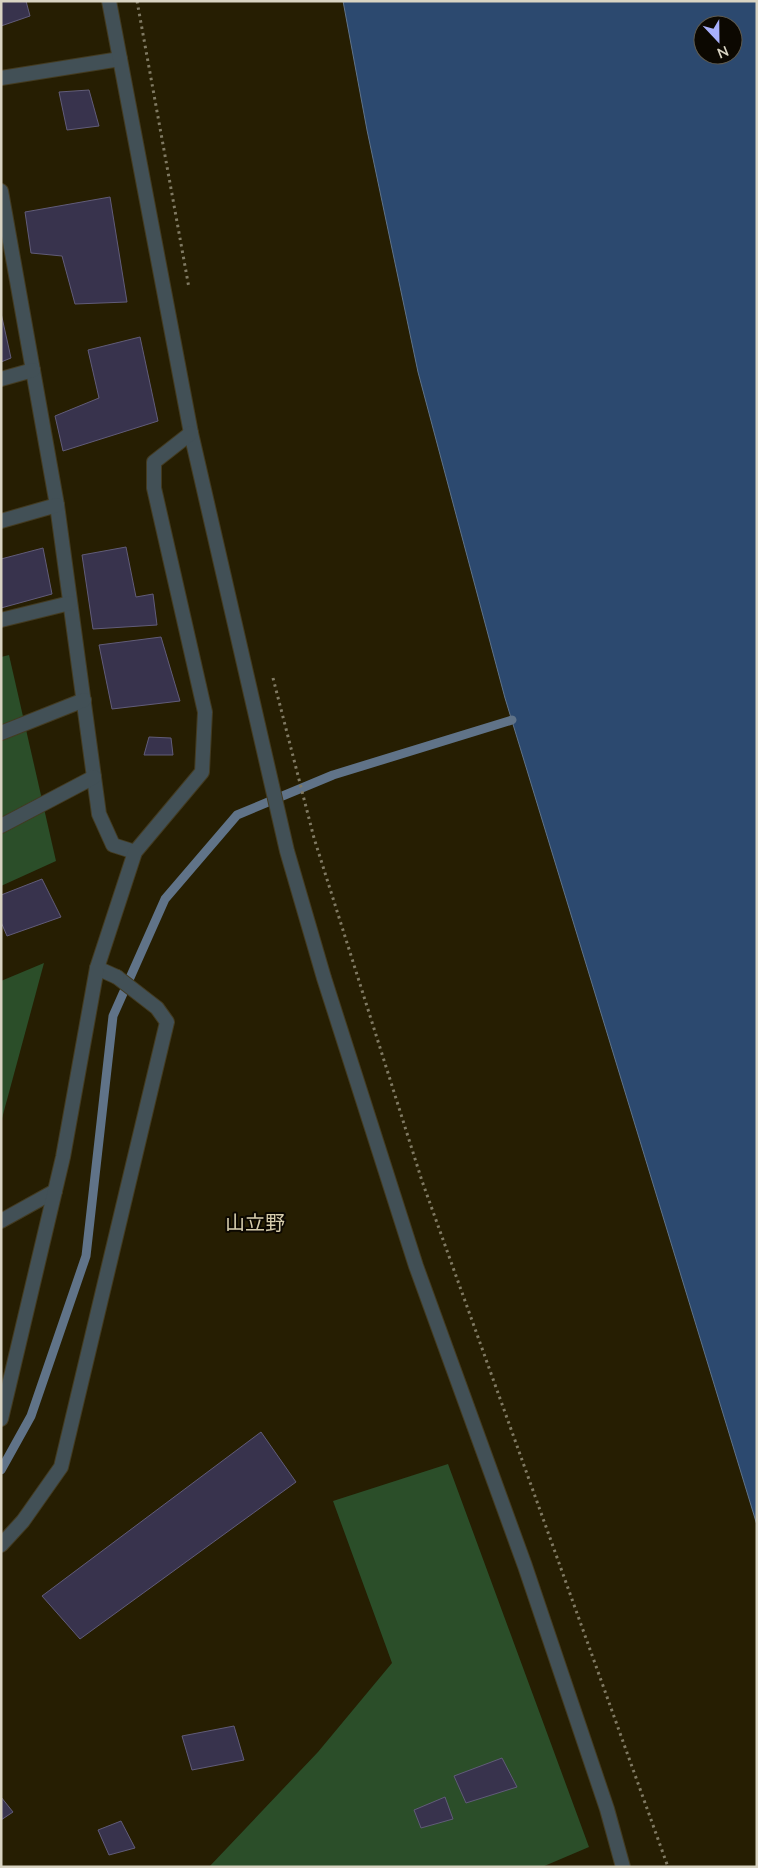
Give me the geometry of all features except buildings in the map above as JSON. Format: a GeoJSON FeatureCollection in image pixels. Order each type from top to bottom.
{"type":"FeatureCollection","features":[{"type":"Feature","properties":{"kind":"street"},"geometry":{"type":"LineString","coordinates":[[109,1],[191,433],[287,851],[324,978],[416,1266],[525,1566],[607,1809],[623,1867]]}},
{"type":"Feature","properties":{"kind":"street"},"geometry":{"type":"LineString","coordinates":[[1,78],[120,59]]}},
{"type":"Feature","properties":{"kind":"street"},"geometry":{"type":"LineString","coordinates":[[1,191],[57,505],[99,814],[113,845],[136,852]]}},
{"type":"Feature","properties":{"kind":"street"},"geometry":{"type":"LineString","coordinates":[[1,379],[33,370]]}},
{"type":"Feature","properties":{"kind":"street"},"geometry":{"type":"LineString","coordinates":[[1,1419],[63,1157],[98,968],[136,852],[202,772],[205,712],[154,488],[154,462],[191,433]]}},
{"type":"Feature","properties":{"kind":"street"},"geometry":{"type":"LineString","coordinates":[[1,521],[57,505]]}},
{"type":"Feature","properties":{"kind":"street"},"geometry":{"type":"LineString","coordinates":[[1,620],[70,603]]}},
{"type":"Feature","properties":{"kind":"street"},"geometry":{"type":"LineString","coordinates":[[1,733],[84,700]]}},
{"type":"Feature","properties":{"kind":"street"},"geometry":{"type":"LineString","coordinates":[[1,826],[94,777]]}},
{"type":"Feature","properties":{"kind":"street"},"geometry":{"type":"LineString","coordinates":[[1,1544],[24,1521],[61,1467],[168,1022],[157,1008],[117,977],[98,968]]}},
{"type":"Feature","properties":{"kind":"street"},"geometry":{"type":"LineString","coordinates":[[1,1221],[55,1191]]}},
{"type":"Feature","properties":{"kind":"path"},"geometry":{"type":"LineString","coordinates":[[137,1],[190,291]]}},
{"type":"Feature","properties":{"kind":"path"},"geometry":{"type":"LineString","coordinates":[[273,676],[314,838],[422,1181],[668,1867]]}},
{"type":"Feature","properties":{"kind":"green space"},"geometry":{"type":"Polygon","coordinates":[[[9,655],[56,861],[1,886],[1,657],[9,655]]]}},
{"type":"Feature","properties":{"kind":"green space"},"geometry":{"type":"Polygon","coordinates":[[[44,963],[1,1122],[1,981],[44,963]]]}},
{"type":"Feature","properties":{"kind":"green space"},"geometry":{"type":"Polygon","coordinates":[[[448,1464],[589,1847],[542,1867],[209,1867],[318,1752],[392,1663],[333,1501],[448,1464]]]}},
{"type":"Feature","properties":{"kind":"water"},"geometry":{"type":"Polygon","coordinates":[[[343,1],[757,1],[757,1525],[505,698],[418,372],[367,130],[343,1]]]}},
{"type":"Feature","properties":{"kind":"waterway"},"geometry":{"type":"LineString","coordinates":[[1,1470],[31,1416],[86,1256],[113,1016],[165,899],[237,815],[333,775],[512,720]]}},
{"type":"Feature","properties":{"kind":"district","name":"山立野"},"geometry":{"type":"Point","coordinates":[255,1223]}}]}
